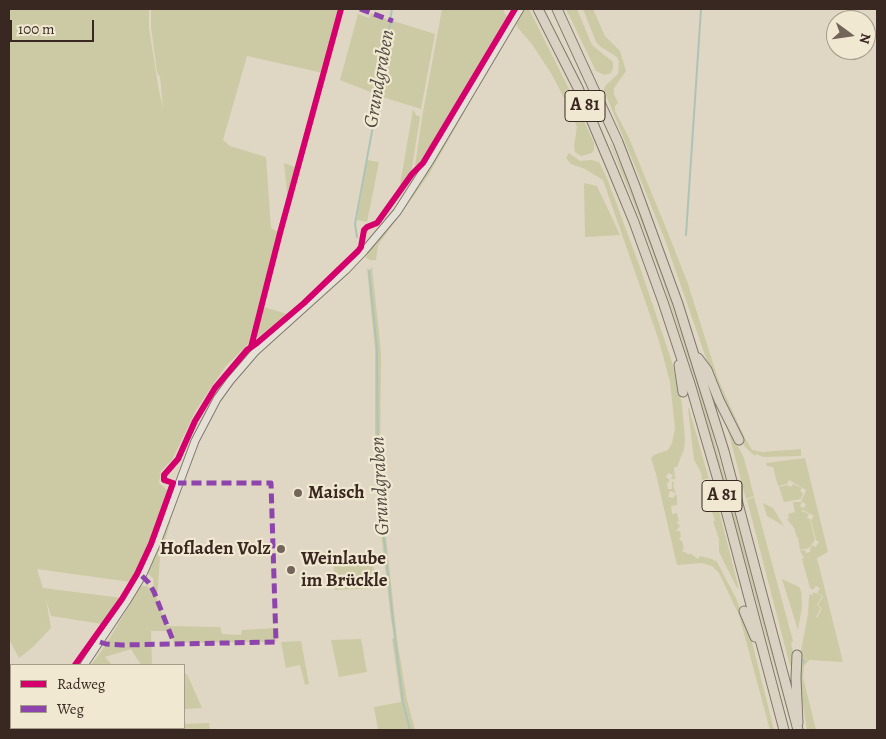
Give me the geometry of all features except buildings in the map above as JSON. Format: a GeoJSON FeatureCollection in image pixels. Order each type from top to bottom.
{"type":"FeatureCollection","features":[{"type":"Feature","properties":{"kind":"highway","name":"A 81"},"geometry":{"type":"LineString","coordinates":[[538,9],[578,88],[614,171],[651,266],[674,333],[715,472],[784,730]]}},
{"type":"Feature","properties":{"kind":"highway","name":"A 81"},"geometry":{"type":"LineString","coordinates":[[557,9],[593,86],[635,186],[693,350],[732,483],[798,730]]}},
{"type":"Feature","properties":{"kind":"highway"},"geometry":{"type":"LineString","coordinates":[[674,333],[683,392]]}},
{"type":"Feature","properties":{"kind":"highway"},"geometry":{"type":"LineString","coordinates":[[693,350],[707,370],[719,400],[739,440]]}},
{"type":"Feature","properties":{"kind":"highway"},"geometry":{"type":"LineString","coordinates":[[744,611],[766,660]]}},
{"type":"Feature","properties":{"kind":"highway"},"geometry":{"type":"LineString","coordinates":[[797,655],[798,730]]}},
{"type":"Feature","properties":{"kind":"main road"},"geometry":{"type":"LineString","coordinates":[[85,664],[142,576],[158,540],[195,441],[218,399],[230,381],[255,352],[346,270],[396,212],[431,159],[519,10]]}},
{"type":"Feature","properties":{"kind":"shaded area"},"geometry":{"type":"Polygon","coordinates":[[[9,9],[149,9],[149,28],[163,107],[151,27],[151,9],[341,9],[323,73],[247,56],[223,140],[230,146],[266,157],[271,228],[280,233],[248,344],[226,366],[212,386],[196,410],[172,460],[161,471],[159,483],[167,490],[160,517],[145,555],[131,582],[37,569],[43,588],[122,598],[102,624],[51,616],[46,599],[51,628],[33,647],[19,658],[9,639],[9,9]]]}},
{"type":"Feature","properties":{"kind":"shaded area"},"geometry":{"type":"Polygon","coordinates":[[[442,9],[503,9],[508,17],[418,166],[415,166],[423,112],[442,9]]]}},
{"type":"Feature","properties":{"kind":"shaded area"},"geometry":{"type":"Polygon","coordinates":[[[525,9],[529,9],[574,99],[594,143],[592,153],[581,156],[575,152],[577,127],[573,115],[551,73],[531,43],[517,27],[516,22],[525,9]]]}},
{"type":"Feature","properties":{"kind":"shaded area"},"geometry":{"type":"Polygon","coordinates":[[[566,9],[577,9],[592,45],[613,62],[611,73],[604,75],[596,71],[566,9]]]}},
{"type":"Feature","properties":{"kind":"shaded area"},"geometry":{"type":"Polygon","coordinates":[[[583,9],[593,9],[605,36],[620,51],[626,71],[614,88],[614,94],[618,103],[615,106],[615,111],[629,138],[668,233],[688,284],[718,379],[744,436],[752,450],[762,452],[801,449],[801,456],[763,457],[756,454],[755,456],[745,447],[714,381],[665,240],[604,90],[605,86],[618,74],[619,62],[617,57],[596,42],[583,9]]]}},
{"type":"Feature","properties":{"kind":"shaded area"},"geometry":{"type":"Polygon","coordinates":[[[371,13],[389,20],[378,95],[340,80],[358,14],[369,18],[371,13]]]}},
{"type":"Feature","properties":{"kind":"shaded area"},"geometry":{"type":"Polygon","coordinates":[[[390,20],[435,34],[421,109],[379,96],[390,20]]]}},
{"type":"Feature","properties":{"kind":"shaded area"},"geometry":{"type":"Polygon","coordinates":[[[413,109],[416,115],[420,117],[411,173],[399,191],[413,109]]]}},
{"type":"Feature","properties":{"kind":"shaded area"},"geometry":{"type":"Polygon","coordinates":[[[462,109],[465,111],[428,176],[378,245],[376,260],[366,258],[366,253],[462,109]]]}},
{"type":"Feature","properties":{"kind":"shaded area"},"geometry":{"type":"Polygon","coordinates":[[[610,144],[621,166],[653,249],[698,384],[746,554],[792,730],[697,386],[661,276],[610,144]]]}},
{"type":"Feature","properties":{"kind":"shaded area"},"geometry":{"type":"Polygon","coordinates":[[[569,153],[580,161],[591,160],[599,162],[607,178],[641,270],[672,362],[682,404],[684,449],[677,467],[674,467],[675,479],[671,479],[673,475],[668,473],[666,477],[670,480],[667,484],[668,489],[672,489],[672,481],[676,493],[670,491],[668,497],[673,498],[676,494],[677,497],[677,505],[671,506],[672,514],[677,513],[679,521],[676,522],[680,526],[676,531],[680,531],[681,537],[679,538],[680,541],[682,540],[683,552],[689,555],[690,553],[698,559],[700,556],[717,562],[736,598],[752,642],[774,730],[770,730],[739,615],[719,573],[712,566],[702,563],[677,565],[651,458],[668,450],[672,443],[675,428],[670,382],[659,341],[603,180],[585,169],[571,164],[566,158],[569,153]]]}},
{"type":"Feature","properties":{"kind":"shaded area"},"geometry":{"type":"Polygon","coordinates":[[[367,160],[379,162],[367,222],[357,220],[367,160]]]}},
{"type":"Feature","properties":{"kind":"shaded area"},"geometry":{"type":"Polygon","coordinates":[[[284,163],[298,168],[288,202],[284,163]]]}},
{"type":"Feature","properties":{"kind":"shaded area"},"geometry":{"type":"Polygon","coordinates":[[[584,183],[597,186],[620,235],[585,237],[584,183]]]}},
{"type":"Feature","properties":{"kind":"shaded area"},"geometry":{"type":"Polygon","coordinates":[[[372,267],[381,352],[380,480],[397,639],[407,700],[415,730],[378,730],[374,707],[401,702],[392,639],[395,638],[391,620],[375,480],[375,350],[367,268],[369,270],[372,267]]]}},
{"type":"Feature","properties":{"kind":"shaded area"},"geometry":{"type":"Polygon","coordinates":[[[261,306],[287,314],[253,341],[261,306]]]}},
{"type":"Feature","properties":{"kind":"shaded area"},"geometry":{"type":"Polygon","coordinates":[[[688,408],[710,483],[708,478],[702,480],[701,472],[694,460],[688,408]]]}},
{"type":"Feature","properties":{"kind":"shaded area"},"geometry":{"type":"Polygon","coordinates":[[[726,423],[744,458],[754,496],[746,499],[726,423]]]}},
{"type":"Feature","properties":{"kind":"shaded area"},"geometry":{"type":"Polygon","coordinates":[[[805,458],[828,552],[817,558],[843,662],[809,660],[804,666],[803,677],[816,730],[807,730],[800,688],[800,656],[810,594],[813,595],[813,592],[822,596],[817,605],[821,608],[817,618],[822,608],[818,605],[823,596],[817,593],[820,588],[816,586],[813,590],[810,588],[802,559],[804,558],[800,551],[810,552],[812,545],[815,547],[819,542],[816,540],[811,520],[814,516],[803,510],[804,508],[802,511],[809,514],[807,518],[810,519],[815,540],[809,548],[800,550],[798,537],[787,519],[789,518],[788,514],[795,512],[793,502],[801,502],[806,490],[789,480],[787,484],[778,486],[773,467],[767,466],[766,463],[805,458]],[[802,502],[800,506],[804,508],[806,504],[802,502]]]}},
{"type":"Feature","properties":{"kind":"shaded area"},"geometry":{"type":"Polygon","coordinates":[[[708,480],[718,507],[739,589],[719,552],[719,539],[713,521],[715,521],[702,481],[708,480]]]}},
{"type":"Feature","properties":{"kind":"shaded area"},"geometry":{"type":"Polygon","coordinates":[[[793,484],[802,488],[800,491],[803,493],[801,499],[784,502],[779,487],[787,485],[791,487],[793,484]]]}},
{"type":"Feature","properties":{"kind":"shaded area"},"geometry":{"type":"Polygon","coordinates":[[[754,497],[793,641],[791,644],[794,654],[792,666],[790,666],[747,500],[754,497]]]}},
{"type":"Feature","properties":{"kind":"shaded area"},"geometry":{"type":"Polygon","coordinates":[[[763,503],[773,508],[784,526],[767,516],[763,503]]]}},
{"type":"Feature","properties":{"kind":"shaded area"},"geometry":{"type":"Polygon","coordinates":[[[171,520],[160,558],[157,599],[167,626],[220,627],[222,634],[241,635],[242,630],[276,628],[276,642],[174,643],[169,631],[151,631],[152,664],[140,664],[131,649],[105,657],[111,664],[92,664],[105,646],[141,586],[147,586],[156,597],[153,578],[148,573],[171,520]]]}},
{"type":"Feature","properties":{"kind":"shaded area"},"geometry":{"type":"Polygon","coordinates":[[[333,554],[369,554],[380,588],[335,590],[333,554]]]}},
{"type":"Feature","properties":{"kind":"shaded area"},"geometry":{"type":"Polygon","coordinates":[[[782,579],[799,587],[801,591],[802,607],[798,630],[782,579]]]}},
{"type":"Feature","properties":{"kind":"shaded area"},"geometry":{"type":"Polygon","coordinates":[[[361,639],[367,672],[339,677],[331,640],[361,639]]]}},
{"type":"Feature","properties":{"kind":"shaded area"},"geometry":{"type":"Polygon","coordinates":[[[301,641],[309,684],[305,685],[300,665],[286,668],[281,642],[301,641]]]}},
{"type":"Feature","properties":{"kind":"shaded area"},"geometry":{"type":"Polygon","coordinates":[[[185,674],[187,674],[202,708],[185,709],[185,674]]]}},
{"type":"Feature","properties":{"kind":"shaded area"},"geometry":{"type":"Polygon","coordinates":[[[209,723],[210,730],[106,729],[185,729],[185,724],[209,723]]]}},
{"type":"Feature","properties":{"kind":"waterway","name":"Grundgraben"},"geometry":{"type":"LineString","coordinates":[[357,237],[355,224],[392,9]]}},
{"type":"Feature","properties":{"kind":"waterway"},"geometry":{"type":"LineString","coordinates":[[686,235],[701,9]]}},
{"type":"Feature","properties":{"kind":"waterway","name":"Grundgraben"},"geometry":{"type":"LineString","coordinates":[[369,271],[377,349],[378,483],[403,702],[410,730]]}},
{"type":"Feature","properties":{"kind":"waterway"},"geometry":{"type":"LineString","coordinates":[[801,659],[804,662]]}},
{"type":"Feature","properties":{"kind":"marked path"},"geometry":{"type":"LineString","coordinates":[[360,9],[393,21]]}},
{"type":"Feature","properties":{"kind":"marked path"},"geometry":{"type":"LineString","coordinates":[[100,642],[122,645],[276,642],[271,483],[178,483]]}},
{"type":"Feature","properties":{"kind":"marked path"},"geometry":{"type":"LineString","coordinates":[[142,576],[154,592],[174,643]]}},
{"type":"Feature","properties":{"kind":"cycle path"},"geometry":{"type":"LineString","coordinates":[[251,347],[341,9]]}},
{"type":"Feature","properties":{"kind":"cycle path"},"geometry":{"type":"LineString","coordinates":[[76,664],[122,599],[137,574],[151,544],[173,483],[164,480],[164,475],[178,459],[195,421],[215,388],[247,350],[304,303],[358,251],[361,247],[364,230],[377,223],[412,174],[423,163],[515,9]]}},
{"type":"Feature","properties":{"kind":"place","name":"Maisch"},"geometry":{"type":"Point","coordinates":[298,493]}},
{"type":"Feature","properties":{"kind":"place","name":"Hofladen Volz"},"geometry":{"type":"Point","coordinates":[281,549]}},
{"type":"Feature","properties":{"kind":"place","name":"Weinlaube im Brückle"},"geometry":{"type":"Point","coordinates":[291,570]}}]}
